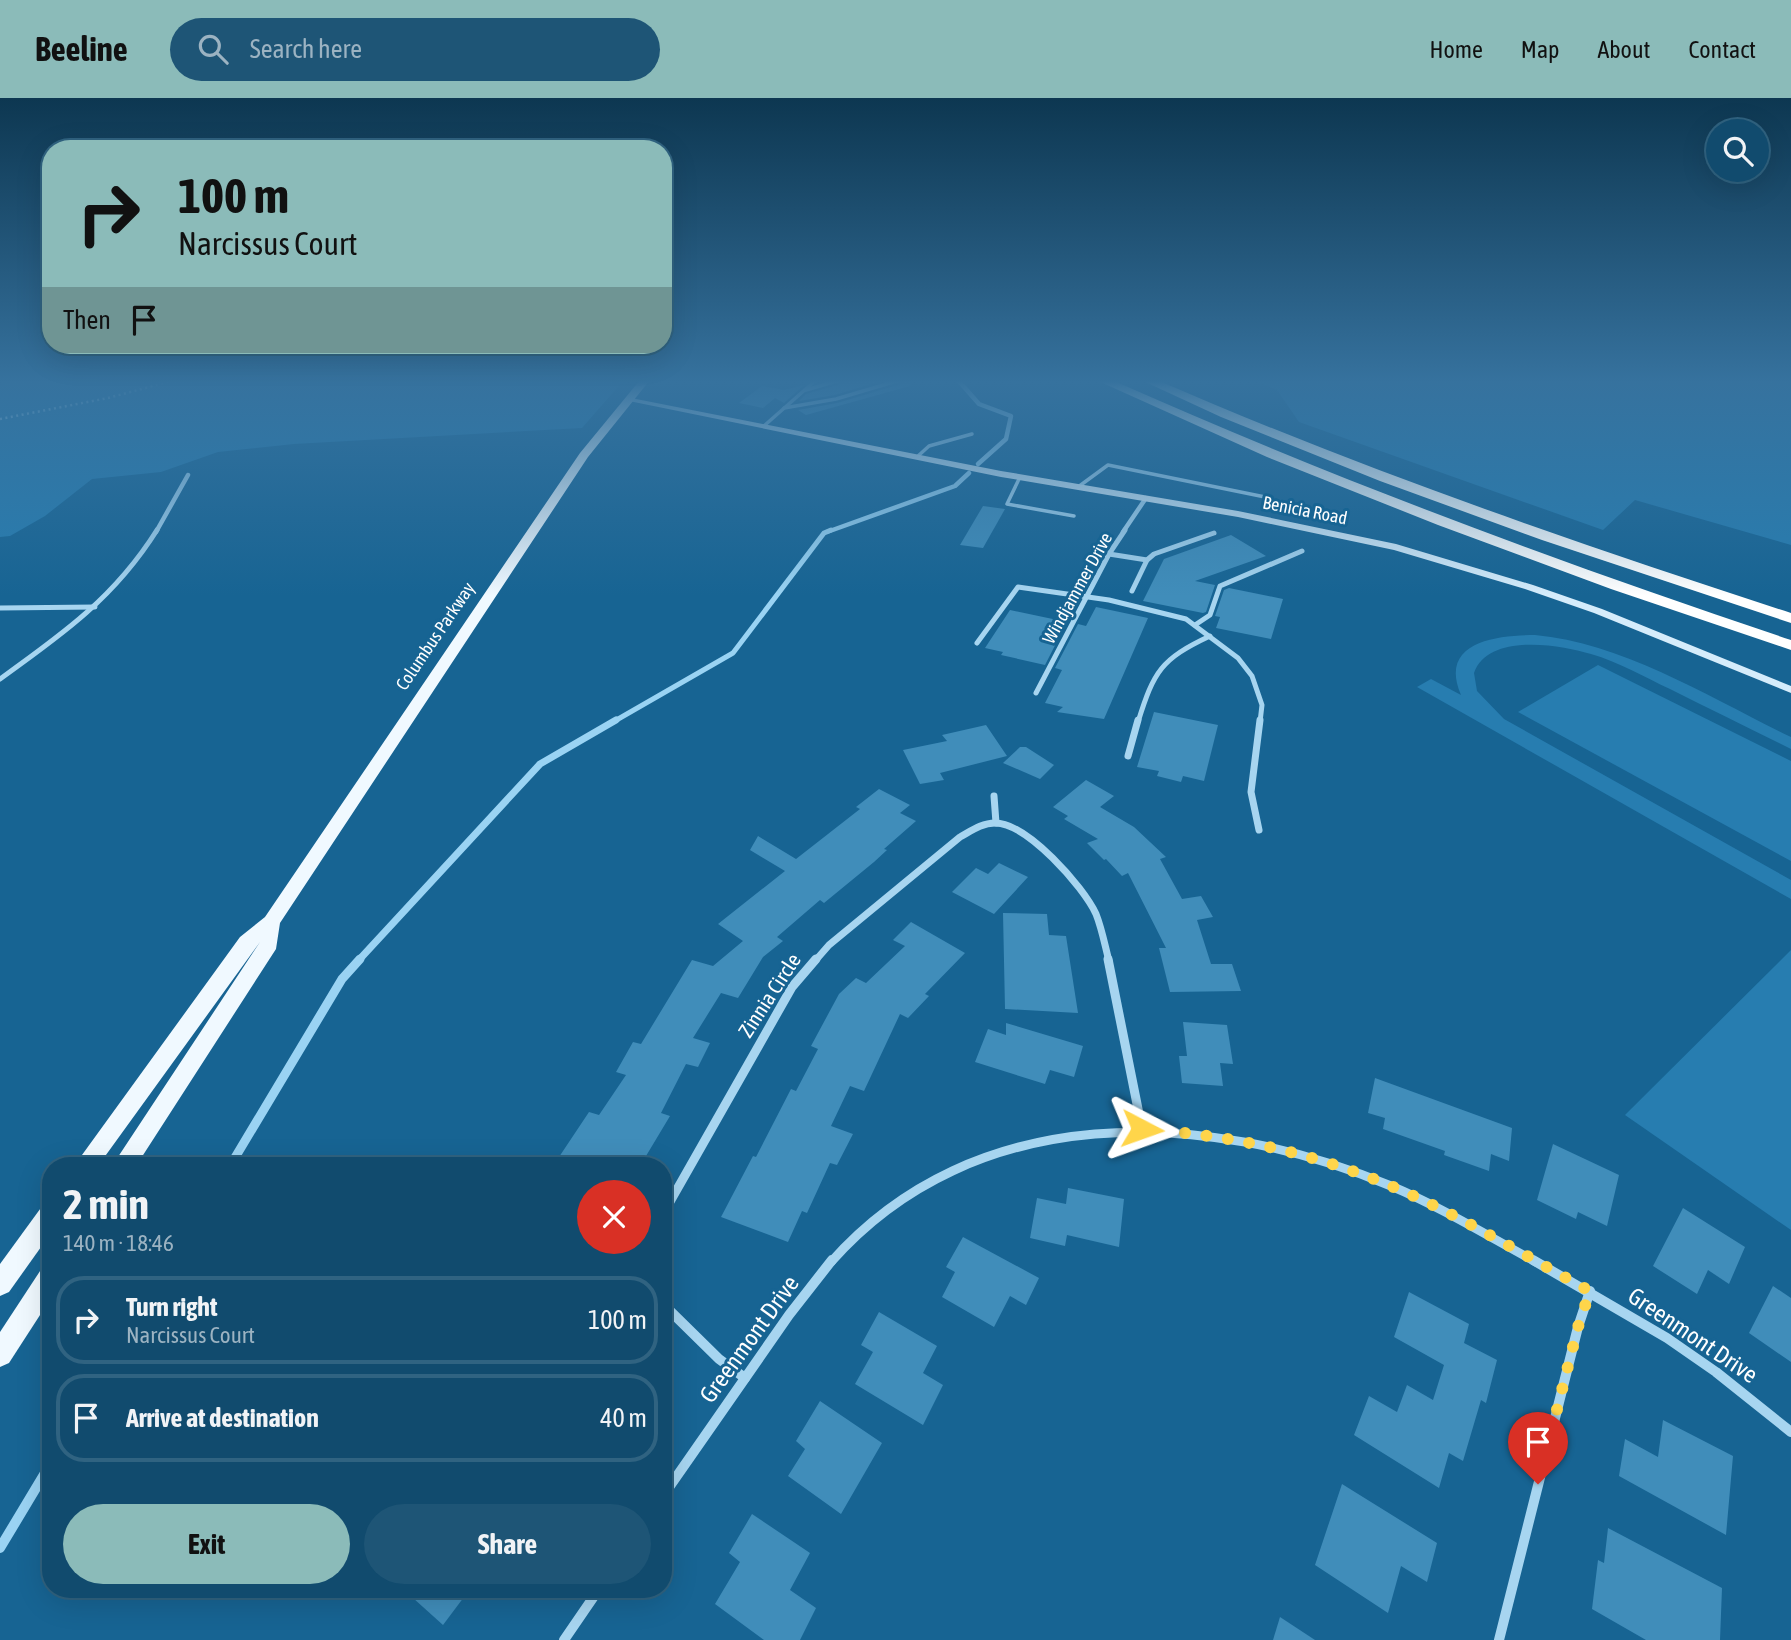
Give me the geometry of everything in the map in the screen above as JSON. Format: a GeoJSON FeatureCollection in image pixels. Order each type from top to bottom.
{"type":"FeatureCollection","features":[{"type":"Feature","properties":{"kind":"highway"},"geometry":{"type":"LineString","coordinates":[[1265,452],[1405,508],[1586,575],[1791,645]]}},
{"type":"Feature","properties":{"kind":"highway"},"geometry":{"type":"LineString","coordinates":[[1323,452],[1462,505],[1791,618]]}},
{"type":"Feature","properties":{"kind":"main road","name":"Columbus Parkway"},"geometry":{"type":"LineString","coordinates":[[92,1157],[247,942],[271,922],[586,452]]}},
{"type":"Feature","properties":{"kind":"main road","name":"Benicia Road"},"geometry":{"type":"LineString","coordinates":[[898,452],[1020,477],[1356,537],[1466,567],[1598,611],[1791,690]]}},
{"type":"Feature","properties":{"kind":"main road","name":"Columbus Parkway"},"geometry":{"type":"LineString","coordinates":[[129,1157],[269,944],[271,922]]}},
{"type":"Feature","properties":{"kind":"main road"},"geometry":{"type":"LineString","coordinates":[[0,1284],[42,1226]]}},
{"type":"Feature","properties":{"kind":"main road"},"geometry":{"type":"LineString","coordinates":[[0,1354],[42,1290]]}},
{"type":"Feature","properties":{"kind":"street"},"geometry":{"type":"LineString","coordinates":[[0,679],[96,607],[132,568],[158,532],[188,475]]}},
{"type":"Feature","properties":{"kind":"street","name":"Windjammer Drive"},"geometry":{"type":"LineString","coordinates":[[1036,692],[1110,554],[1146,498]]}},
{"type":"Feature","properties":{"kind":"street"},"geometry":{"type":"LineString","coordinates":[[1132,591],[1147,560],[1154,554],[1214,533]]}},
{"type":"Feature","properties":{"kind":"street"},"geometry":{"type":"LineString","coordinates":[[1195,625],[1210,615],[1220,586],[1302,551]]}},
{"type":"Feature","properties":{"kind":"street"},"geometry":{"type":"LineString","coordinates":[[1110,554],[1147,560]]}},
{"type":"Feature","properties":{"kind":"street"},"geometry":{"type":"LineString","coordinates":[[977,643],[1018,587],[1088,597],[1167,613],[1195,625],[1238,658],[1252,676],[1262,705],[1251,792],[1259,830]]}},
{"type":"Feature","properties":{"kind":"street"},"geometry":{"type":"LineString","coordinates":[[0,608],[96,607]]}},
{"type":"Feature","properties":{"kind":"street"},"geometry":{"type":"LineString","coordinates":[[1128,756],[1146,700],[1165,662],[1186,647],[1210,636]]}},
{"type":"Feature","properties":{"kind":"street"},"geometry":{"type":"LineString","coordinates":[[994,796],[996,824],[1024,833],[1079,886],[1096,915],[1112,977],[1142,1129]]}},
{"type":"Feature","properties":{"kind":"street","name":"Zinnia Circle"},"geometry":{"type":"LineString","coordinates":[[672,1198],[792,987],[808,966],[940,850],[978,827],[996,824]]}},
{"type":"Feature","properties":{"kind":"street","name":"Greenmont Drive"},"geometry":{"type":"LineString","coordinates":[[672,1483],[789,1312],[874,1220],[917,1190],[959,1167],[1003,1151],[1069,1136],[1142,1129],[1227,1138],[1271,1146],[1354,1171],[1426,1202],[1590,1291],[1714,1370],[1791,1432]]}},
{"type":"Feature","properties":{"kind":"street"},"geometry":{"type":"LineString","coordinates":[[1499,1640],[1578,1327],[1590,1291]]}},
{"type":"Feature","properties":{"kind":"street"},"geometry":{"type":"LineString","coordinates":[[672,1313],[719,1359],[745,1378]]}},
{"type":"Feature","properties":{"kind":"street"},"geometry":{"type":"LineString","coordinates":[[564,1640],[593,1598]]}},
{"type":"Feature","properties":{"kind":"lane"},"geometry":{"type":"LineString","coordinates":[[918,456],[922,452]]}},
{"type":"Feature","properties":{"kind":"lane"},"geometry":{"type":"LineString","coordinates":[[1078,486],[1108,466],[1270,498]]}},
{"type":"Feature","properties":{"kind":"lane"},"geometry":{"type":"LineString","coordinates":[[1020,477],[1007,504],[1074,516]]}},
{"type":"Feature","properties":{"kind":"shaded area"},"geometry":{"type":"Polygon","coordinates":[[[0,452],[218,452],[161,472],[92,479],[45,516],[10,536],[0,537],[0,452]]]}},
{"type":"Feature","properties":{"kind":"shaded area"},"geometry":{"type":"Polygon","coordinates":[[[1383,452],[1791,452],[1791,545],[1635,500],[1603,530],[1383,452]]]}},
{"type":"Feature","properties":{"kind":"shaded area"},"geometry":{"type":"Polygon","coordinates":[[[1535,635],[1568,640],[1634,661],[1699,690],[1791,737],[1791,749],[1621,665],[1577,650],[1544,645],[1509,647],[1482,660],[1474,673],[1477,691],[1504,719],[1791,880],[1791,899],[1417,687],[1431,679],[1461,695],[1456,677],[1457,663],[1464,653],[1488,640],[1535,635]]]}},
{"type":"Feature","properties":{"kind":"shaded area"},"geometry":{"type":"Polygon","coordinates":[[[1598,665],[1791,761],[1791,861],[1518,712],[1598,665]]]}},
{"type":"Feature","properties":{"kind":"shaded area"},"geometry":{"type":"Polygon","coordinates":[[[1791,950],[1791,1230],[1625,1115],[1791,950]]]}},
{"type":"Feature","properties":{"kind":"building"},"geometry":{"type":"Polygon","coordinates":[[[983,506],[1005,509],[983,548],[960,545],[983,506]]]}},
{"type":"Feature","properties":{"kind":"building"},"geometry":{"type":"Polygon","coordinates":[[[1231,535],[1266,556],[1195,581],[1215,585],[1206,612],[1143,601],[1164,559],[1231,535]]]}},
{"type":"Feature","properties":{"kind":"building"},"geometry":{"type":"Polygon","coordinates":[[[1229,588],[1283,599],[1271,639],[1216,628],[1220,617],[1215,616],[1224,590],[1229,588]]]}},
{"type":"Feature","properties":{"kind":"building"},"geometry":{"type":"Polygon","coordinates":[[[1096,607],[1148,618],[1104,719],[1057,712],[1063,707],[1045,703],[1062,670],[1055,668],[1078,624],[1086,626],[1096,607]]]}},
{"type":"Feature","properties":{"kind":"building"},"geometry":{"type":"Polygon","coordinates":[[[1010,610],[1067,622],[1045,665],[1001,655],[1003,652],[985,648],[1010,610]]]}},
{"type":"Feature","properties":{"kind":"building"},"geometry":{"type":"Polygon","coordinates":[[[1154,712],[1218,725],[1204,781],[1183,776],[1181,782],[1157,776],[1159,771],[1137,767],[1154,712]]]}},
{"type":"Feature","properties":{"kind":"building"},"geometry":{"type":"Polygon","coordinates":[[[986,725],[1007,756],[940,773],[944,780],[920,784],[903,750],[947,741],[942,735],[986,725]]]}},
{"type":"Feature","properties":{"kind":"building"},"geometry":{"type":"Polygon","coordinates":[[[1020,747],[1026,747],[1054,765],[1040,779],[1003,763],[1020,747]]]}},
{"type":"Feature","properties":{"kind":"building"},"geometry":{"type":"Polygon","coordinates":[[[1086,780],[1114,796],[1100,807],[1134,827],[1166,857],[1160,859],[1182,899],[1201,896],[1213,917],[1197,920],[1211,964],[1232,964],[1241,991],[1170,992],[1159,948],[1166,948],[1128,873],[1122,876],[1087,843],[1098,839],[1064,819],[1068,816],[1053,807],[1086,780]]]}},
{"type":"Feature","properties":{"kind":"building"},"geometry":{"type":"Polygon","coordinates":[[[879,789],[910,805],[900,813],[916,821],[884,849],[887,850],[874,862],[824,903],[820,900],[777,937],[783,941],[763,957],[738,998],[721,993],[693,1038],[710,1043],[698,1067],[686,1064],[661,1113],[670,1116],[645,1157],[559,1157],[589,1112],[599,1115],[626,1075],[616,1072],[633,1042],[641,1044],[692,960],[713,966],[743,941],[718,924],[785,871],[750,850],[758,836],[796,859],[860,809],[856,807],[879,789]]]}},
{"type":"Feature","properties":{"kind":"building"},"geometry":{"type":"Polygon","coordinates":[[[999,863],[1028,877],[994,914],[952,892],[976,868],[988,874],[999,863]]]}},
{"type":"Feature","properties":{"kind":"building"},"geometry":{"type":"Polygon","coordinates":[[[1003,913],[1047,914],[1049,935],[1066,936],[1078,1013],[1005,1009],[1003,913]]]}},
{"type":"Feature","properties":{"kind":"building"},"geometry":{"type":"Polygon","coordinates":[[[911,922],[965,953],[925,994],[929,996],[908,1018],[900,1014],[864,1091],[850,1086],[831,1126],[853,1134],[837,1165],[830,1163],[807,1213],[802,1211],[788,1242],[721,1217],[791,1089],[796,1091],[818,1049],[811,1046],[839,994],[856,978],[866,983],[905,946],[893,940],[911,922]]]}},
{"type":"Feature","properties":{"kind":"building"},"geometry":{"type":"Polygon","coordinates":[[[1183,1022],[1227,1025],[1233,1064],[1220,1063],[1223,1086],[1182,1083],[1179,1056],[1187,1056],[1183,1022]]]}},
{"type":"Feature","properties":{"kind":"building"},"geometry":{"type":"Polygon","coordinates":[[[1006,1023],[1083,1046],[1074,1077],[1050,1070],[1045,1084],[975,1062],[988,1029],[1006,1035],[1006,1023]]]}},
{"type":"Feature","properties":{"kind":"building"},"geometry":{"type":"Polygon","coordinates":[[[1375,1078],[1512,1128],[1509,1161],[1491,1154],[1489,1171],[1444,1155],[1445,1151],[1383,1129],[1385,1118],[1368,1113],[1375,1078]]]}},
{"type":"Feature","properties":{"kind":"building"},"geometry":{"type":"Polygon","coordinates":[[[1553,1144],[1619,1175],[1607,1226],[1578,1212],[1576,1219],[1537,1200],[1553,1144]]]}},
{"type":"Feature","properties":{"kind":"building"},"geometry":{"type":"Polygon","coordinates":[[[1068,1188],[1124,1199],[1119,1247],[1067,1235],[1065,1246],[1030,1238],[1037,1198],[1066,1204],[1068,1188]]]}},
{"type":"Feature","properties":{"kind":"building"},"geometry":{"type":"Polygon","coordinates":[[[1683,1208],[1745,1247],[1729,1284],[1708,1270],[1697,1294],[1653,1266],[1683,1208]]]}},
{"type":"Feature","properties":{"kind":"building"},"geometry":{"type":"Polygon","coordinates":[[[963,1237],[1039,1278],[1026,1305],[1010,1296],[994,1327],[942,1297],[955,1272],[946,1267],[963,1237]]]}},
{"type":"Feature","properties":{"kind":"building"},"geometry":{"type":"Polygon","coordinates":[[[1773,1286],[1791,1298],[1791,1362],[1749,1333],[1773,1286]]]}},
{"type":"Feature","properties":{"kind":"building"},"geometry":{"type":"Polygon","coordinates":[[[1409,1292],[1469,1324],[1464,1343],[1497,1360],[1486,1403],[1481,1400],[1463,1461],[1449,1453],[1439,1488],[1354,1435],[1369,1396],[1397,1412],[1407,1385],[1433,1400],[1444,1365],[1394,1337],[1409,1292]]]}},
{"type":"Feature","properties":{"kind":"building"},"geometry":{"type":"Polygon","coordinates":[[[879,1312],[937,1346],[923,1373],[943,1385],[923,1425],[855,1384],[873,1352],[861,1345],[879,1312]]]}},
{"type":"Feature","properties":{"kind":"building"},"geometry":{"type":"Polygon","coordinates":[[[820,1401],[882,1443],[841,1514],[788,1476],[805,1449],[796,1441],[820,1401]]]}},
{"type":"Feature","properties":{"kind":"building"},"geometry":{"type":"Polygon","coordinates":[[[1663,1420],[1733,1456],[1726,1535],[1619,1476],[1625,1439],[1658,1457],[1663,1420]]]}},
{"type":"Feature","properties":{"kind":"building"},"geometry":{"type":"Polygon","coordinates":[[[1342,1484],[1437,1543],[1427,1582],[1401,1566],[1388,1613],[1315,1565],[1342,1484]]]}},
{"type":"Feature","properties":{"kind":"building"},"geometry":{"type":"Polygon","coordinates":[[[752,1514],[810,1553],[790,1590],[816,1608],[800,1640],[764,1640],[715,1604],[740,1562],[729,1553],[752,1514]]]}},
{"type":"Feature","properties":{"kind":"building"},"geometry":{"type":"Polygon","coordinates":[[[1608,1528],[1722,1588],[1720,1640],[1646,1640],[1592,1609],[1598,1560],[1604,1563],[1608,1528]]]}},
{"type":"Feature","properties":{"kind":"building"},"geometry":{"type":"Polygon","coordinates":[[[413,1598],[463,1598],[443,1625],[413,1598]]]}},
{"type":"Feature","properties":{"kind":"building"},"geometry":{"type":"Polygon","coordinates":[[[1280,1617],[1315,1640],[1273,1640],[1280,1617]]]}},
{"type":"Feature","properties":{"kind":"waterway"},"geometry":{"type":"LineString","coordinates":[[978,464],[991,452]]}},
{"type":"Feature","properties":{"kind":"waterway"},"geometry":{"type":"LineString","coordinates":[[827,532],[955,486],[969,473]]}},
{"type":"Feature","properties":{"kind":"waterway"},"geometry":{"type":"LineString","coordinates":[[613,722],[733,653],[824,533],[831,530]]}},
{"type":"Feature","properties":{"kind":"waterway"},"geometry":{"type":"LineString","coordinates":[[358,961],[540,764],[616,720]]}},
{"type":"Feature","properties":{"kind":"waterway"},"geometry":{"type":"LineString","coordinates":[[235,1157],[342,979],[360,959]]}},
{"type":"Feature","properties":{"kind":"waterway"},"geometry":{"type":"LineString","coordinates":[[0,1548],[42,1478]]}},
{"type":"Feature","properties":{"kind":"route"},"geometry":{"type":"LineString","coordinates":[[1142,1129],[1182,1132],[1271,1146],[1354,1171],[1426,1202],[1590,1291],[1578,1327],[1538,1484]]}}]}
